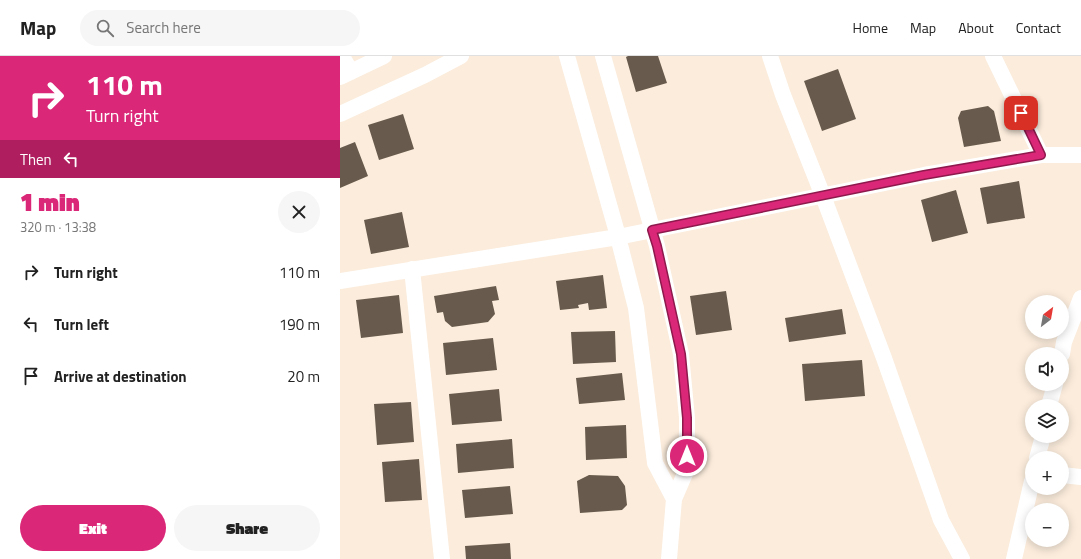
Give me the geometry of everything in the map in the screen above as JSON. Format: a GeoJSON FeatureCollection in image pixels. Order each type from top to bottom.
{"type":"FeatureCollection","features":[{"type":"Feature","properties":{"kind":"street"},"geometry":{"type":"LineString","coordinates":[[342,56],[345,74],[384,56]]}},
{"type":"Feature","properties":{"kind":"street"},"geometry":{"type":"LineString","coordinates":[[340,114],[425,75],[461,56]]}},
{"type":"Feature","properties":{"kind":"street"},"geometry":{"type":"LineString","coordinates":[[567,56],[618,237],[636,308],[655,463],[674,499]]}},
{"type":"Feature","properties":{"kind":"street"},"geometry":{"type":"LineString","coordinates":[[602,56],[657,246],[681,354],[687,418],[687,469],[674,499],[669,559]]}},
{"type":"Feature","properties":{"kind":"street"},"geometry":{"type":"LineString","coordinates":[[770,56],[783,95],[884,358],[941,520],[962,559]]}},
{"type":"Feature","properties":{"kind":"street"},"geometry":{"type":"LineString","coordinates":[[993,56],[1041,155]]}},
{"type":"Feature","properties":{"kind":"street"},"geometry":{"type":"LineString","coordinates":[[340,281],[618,237],[924,175],[1041,155],[1081,155]]}},
{"type":"Feature","properties":{"kind":"street"},"geometry":{"type":"LineString","coordinates":[[412,269],[442,559]]}},
{"type":"Feature","properties":{"kind":"street"},"geometry":{"type":"LineString","coordinates":[[1063,347],[1081,298]]}},
{"type":"Feature","properties":{"kind":"street"},"geometry":{"type":"LineString","coordinates":[[1069,476],[1081,477]]}},
{"type":"Feature","properties":{"kind":"street"},"geometry":{"type":"LineString","coordinates":[[1014,559],[1029,495]]}},
{"type":"Feature","properties":{"kind":"building"},"geometry":{"type":"Polygon","coordinates":[[[658,56],[667,83],[636,92],[626,57],[658,56]]]}},
{"type":"Feature","properties":{"kind":"building"},"geometry":{"type":"Polygon","coordinates":[[[838,69],[856,119],[822,131],[804,81],[838,69]]]}},
{"type":"Feature","properties":{"kind":"building"},"geometry":{"type":"Polygon","coordinates":[[[988,106],[994,111],[1001,141],[964,147],[958,118],[961,111],[988,106]]]}},
{"type":"Feature","properties":{"kind":"building"},"geometry":{"type":"Polygon","coordinates":[[[403,114],[414,149],[379,160],[368,125],[403,114]]]}},
{"type":"Feature","properties":{"kind":"building"},"geometry":{"type":"Polygon","coordinates":[[[355,142],[368,176],[340,188],[340,148],[355,142]]]}},
{"type":"Feature","properties":{"kind":"building"},"geometry":{"type":"Polygon","coordinates":[[[1019,181],[1025,218],[987,224],[980,188],[1019,181]]]}},
{"type":"Feature","properties":{"kind":"building"},"geometry":{"type":"Polygon","coordinates":[[[956,190],[968,233],[932,242],[921,200],[956,190]]]}},
{"type":"Feature","properties":{"kind":"building"},"geometry":{"type":"Polygon","coordinates":[[[402,212],[409,247],[371,254],[364,220],[402,212]]]}},
{"type":"Feature","properties":{"kind":"building"},"geometry":{"type":"Polygon","coordinates":[[[603,275],[607,308],[589,310],[588,303],[578,305],[579,308],[560,310],[556,281],[603,275]]]}},
{"type":"Feature","properties":{"kind":"building"},"geometry":{"type":"Polygon","coordinates":[[[496,286],[499,300],[492,301],[495,314],[488,322],[452,327],[445,321],[443,312],[437,313],[434,296],[496,286]]]}},
{"type":"Feature","properties":{"kind":"building"},"geometry":{"type":"Polygon","coordinates":[[[726,291],[732,330],[696,335],[690,296],[726,291]]]}},
{"type":"Feature","properties":{"kind":"building"},"geometry":{"type":"Polygon","coordinates":[[[399,295],[403,333],[361,338],[356,300],[399,295]]]}},
{"type":"Feature","properties":{"kind":"building"},"geometry":{"type":"Polygon","coordinates":[[[842,309],[846,334],[789,342],[785,318],[842,309]]]}},
{"type":"Feature","properties":{"kind":"building"},"geometry":{"type":"Polygon","coordinates":[[[615,331],[616,362],[573,364],[571,332],[615,331]]]}},
{"type":"Feature","properties":{"kind":"building"},"geometry":{"type":"Polygon","coordinates":[[[493,338],[497,370],[446,375],[443,343],[493,338]]]}},
{"type":"Feature","properties":{"kind":"building"},"geometry":{"type":"Polygon","coordinates":[[[862,360],[865,396],[805,401],[802,364],[862,360]]]}},
{"type":"Feature","properties":{"kind":"building"},"geometry":{"type":"Polygon","coordinates":[[[622,373],[625,400],[579,404],[576,378],[622,373]]]}},
{"type":"Feature","properties":{"kind":"building"},"geometry":{"type":"Polygon","coordinates":[[[499,389],[502,421],[452,425],[449,394],[499,389]]]}},
{"type":"Feature","properties":{"kind":"building"},"geometry":{"type":"Polygon","coordinates":[[[411,402],[414,442],[377,445],[374,404],[411,402]]]}},
{"type":"Feature","properties":{"kind":"building"},"geometry":{"type":"Polygon","coordinates":[[[626,425],[627,458],[586,460],[585,427],[626,425]]]}},
{"type":"Feature","properties":{"kind":"building"},"geometry":{"type":"Polygon","coordinates":[[[512,439],[514,468],[458,473],[456,444],[512,439]]]}},
{"type":"Feature","properties":{"kind":"building"},"geometry":{"type":"Polygon","coordinates":[[[419,459],[422,500],[385,502],[382,462],[419,459]]]}},
{"type":"Feature","properties":{"kind":"building"},"geometry":{"type":"Polygon","coordinates":[[[589,475],[618,476],[625,486],[627,505],[622,510],[580,513],[577,481],[589,475]]]}},
{"type":"Feature","properties":{"kind":"building"},"geometry":{"type":"Polygon","coordinates":[[[510,486],[513,514],[465,518],[462,490],[510,486]]]}},
{"type":"Feature","properties":{"kind":"building"},"geometry":{"type":"Polygon","coordinates":[[[510,543],[511,559],[466,559],[465,546],[510,543]]]}},
{"type":"Feature","properties":{"kind":"route"},"geometry":{"type":"LineString","coordinates":[[687,456],[687,418],[681,354],[657,246],[652,230],[924,175],[1041,155],[1021,113]]}}]}
